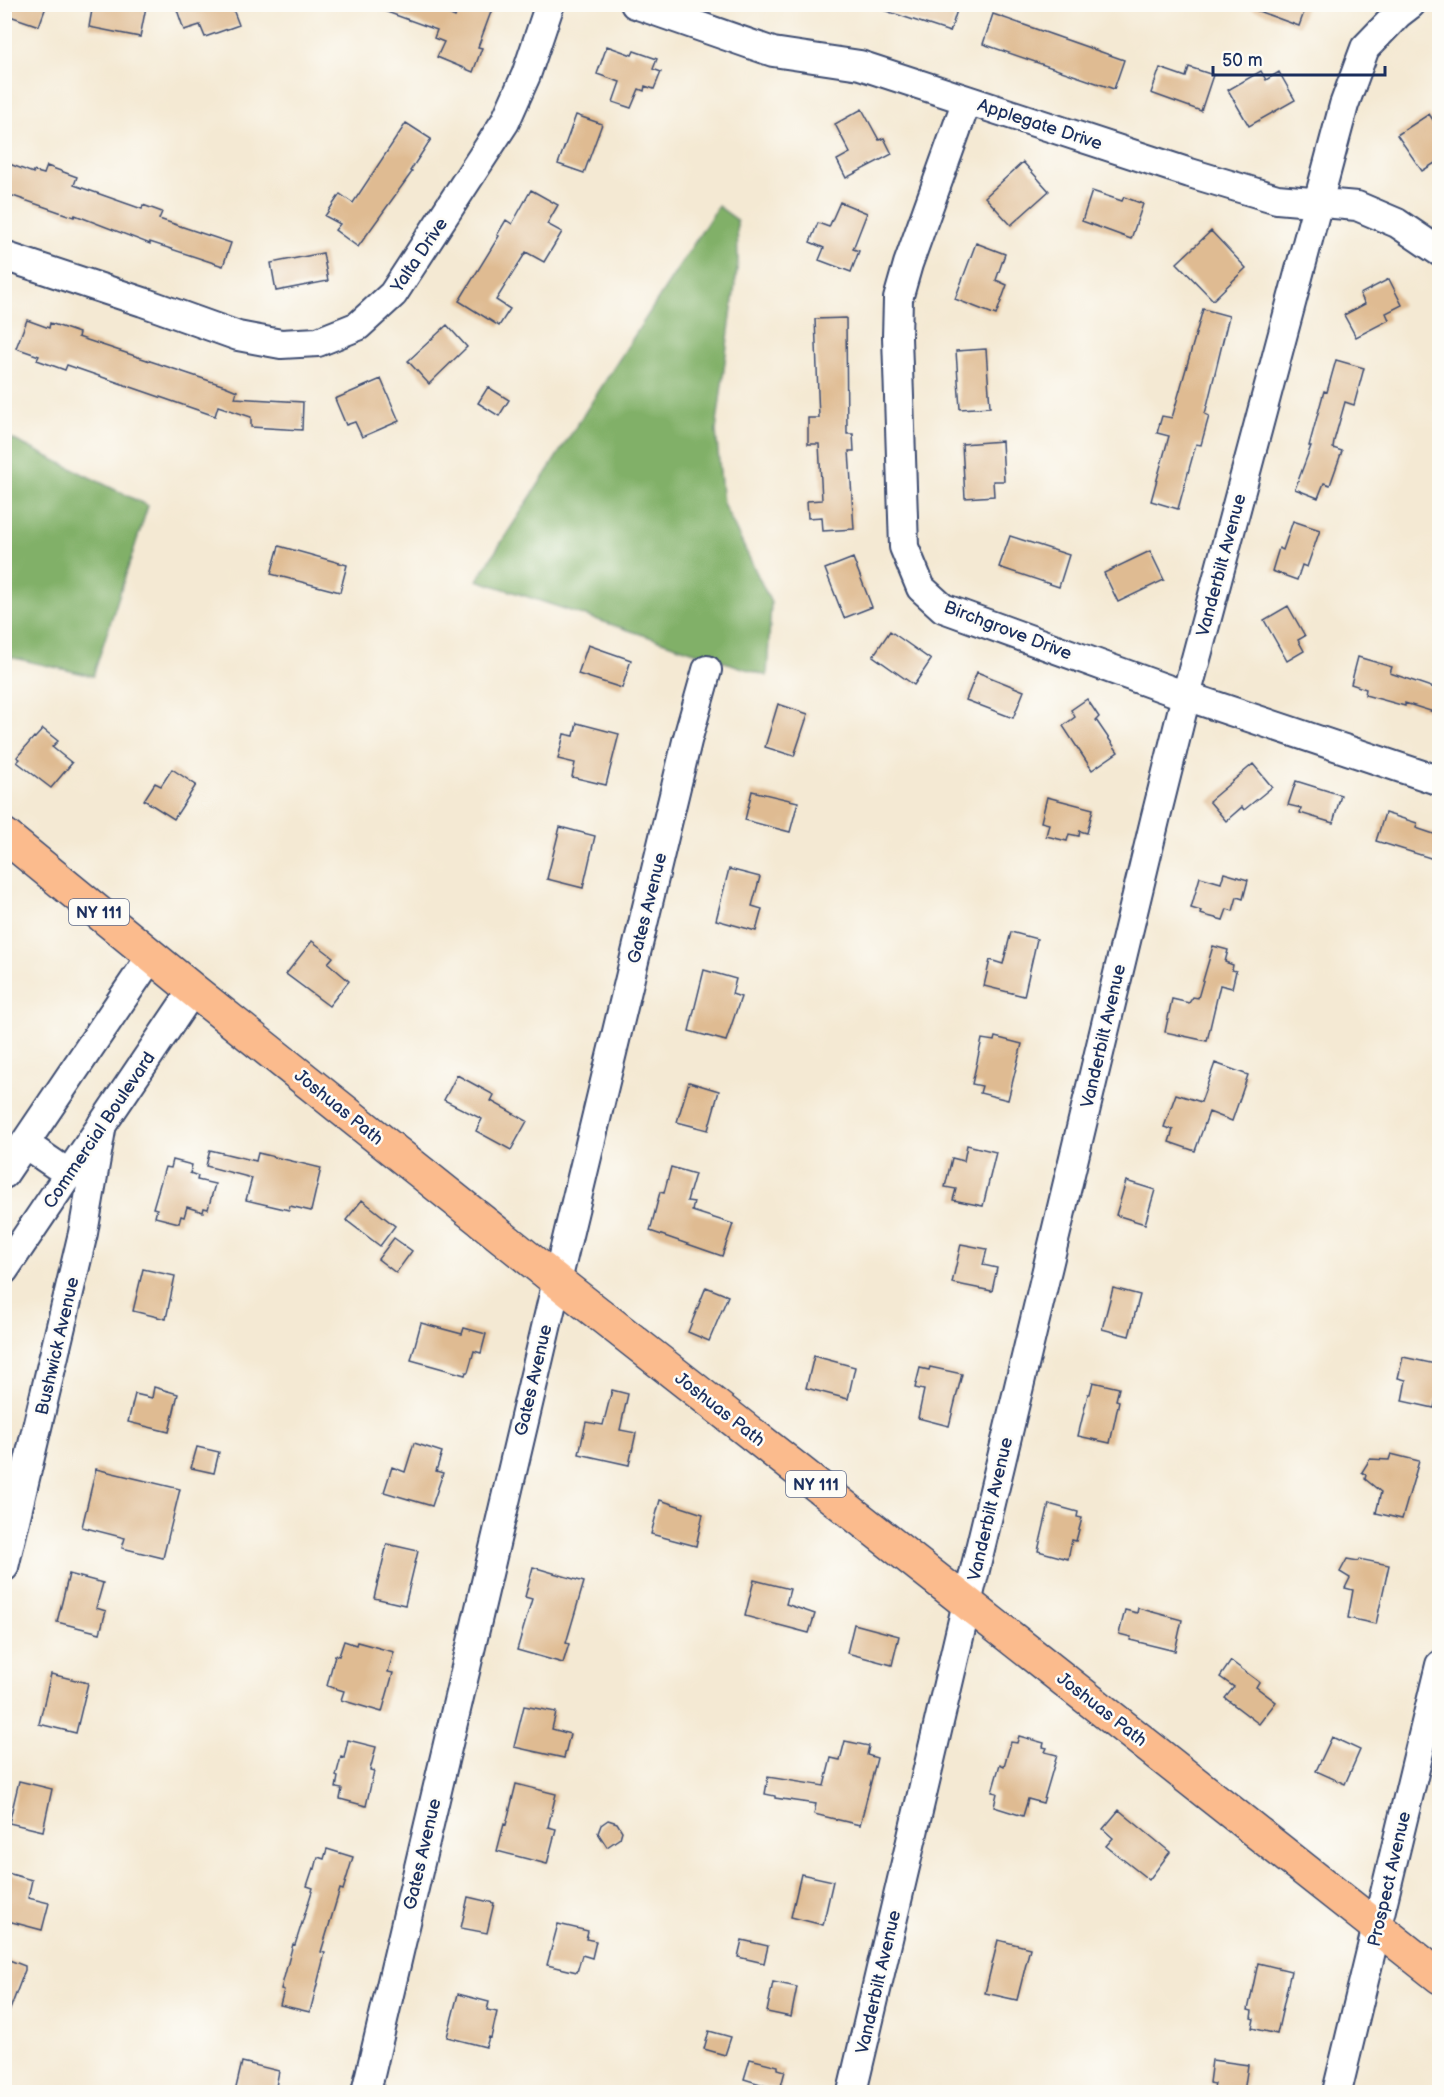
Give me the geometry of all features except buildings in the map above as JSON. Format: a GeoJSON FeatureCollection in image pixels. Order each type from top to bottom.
{"type":"FeatureCollection","features":[{"type":"Feature","properties":{"kind":"main road","name":"Joshuas Path"},"geometry":{"type":"LineString","coordinates":[[4,835],[193,990],[557,1281],[1440,1977]]}},
{"type":"Feature","properties":{"kind":"street","name":"Yalta Drive"},"geometry":{"type":"LineString","coordinates":[[4,256],[238,336],[281,344],[318,342],[358,326],[393,294],[505,122],[526,75],[550,4]]}},
{"type":"Feature","properties":{"kind":"street","name":"Applegate Drive"},"geometry":{"type":"LineString","coordinates":[[634,4],[773,52],[860,65],[1244,190],[1277,199],[1357,206],[1397,222],[1440,252]]}},
{"type":"Feature","properties":{"kind":"street","name":"Vanderbilt Avenue"},"geometry":{"type":"LineString","coordinates":[[852,2092],[967,1603],[1186,696],[1318,202],[1344,105],[1365,48],[1411,4]]}},
{"type":"Feature","properties":{"kind":"street","name":"Birchgrove Drive"},"geometry":{"type":"LineString","coordinates":[[967,100],[908,264],[898,299],[897,337],[904,547],[921,588],[943,608],[1186,696],[1440,781]]}},
{"type":"Feature","properties":{"kind":"street","name":"Gates Avenue"},"geometry":{"type":"LineString","coordinates":[[366,2092],[557,1281],[684,752],[707,670]]}},
{"type":"Feature","properties":{"kind":"street"},"geometry":{"type":"LineString","coordinates":[[4,1174],[152,955]]}},
{"type":"Feature","properties":{"kind":"street","name":"Commercial Boulevard"},"geometry":{"type":"LineString","coordinates":[[4,1270],[193,990]]}},
{"type":"Feature","properties":{"kind":"street","name":"Bushwick Avenue"},"geometry":{"type":"LineString","coordinates":[[4,1567],[83,1233],[102,1124]]}},
{"type":"Feature","properties":{"kind":"street"},"geometry":{"type":"LineString","coordinates":[[25,1144],[69,1174]]}},
{"type":"Feature","properties":{"kind":"street","name":"Prospect Avenue"},"geometry":{"type":"LineString","coordinates":[[1337,2092],[1440,1665]]}},
{"type":"Feature","properties":{"kind":"green space"},"geometry":{"type":"Polygon","coordinates":[[[718,206],[737,220],[738,262],[716,431],[723,503],[771,603],[767,676],[477,580],[718,206]]]}},
{"type":"Feature","properties":{"kind":"green space"},"geometry":{"type":"Polygon","coordinates":[[[4,435],[148,506],[93,676],[5,656],[4,435]]]}}]}
